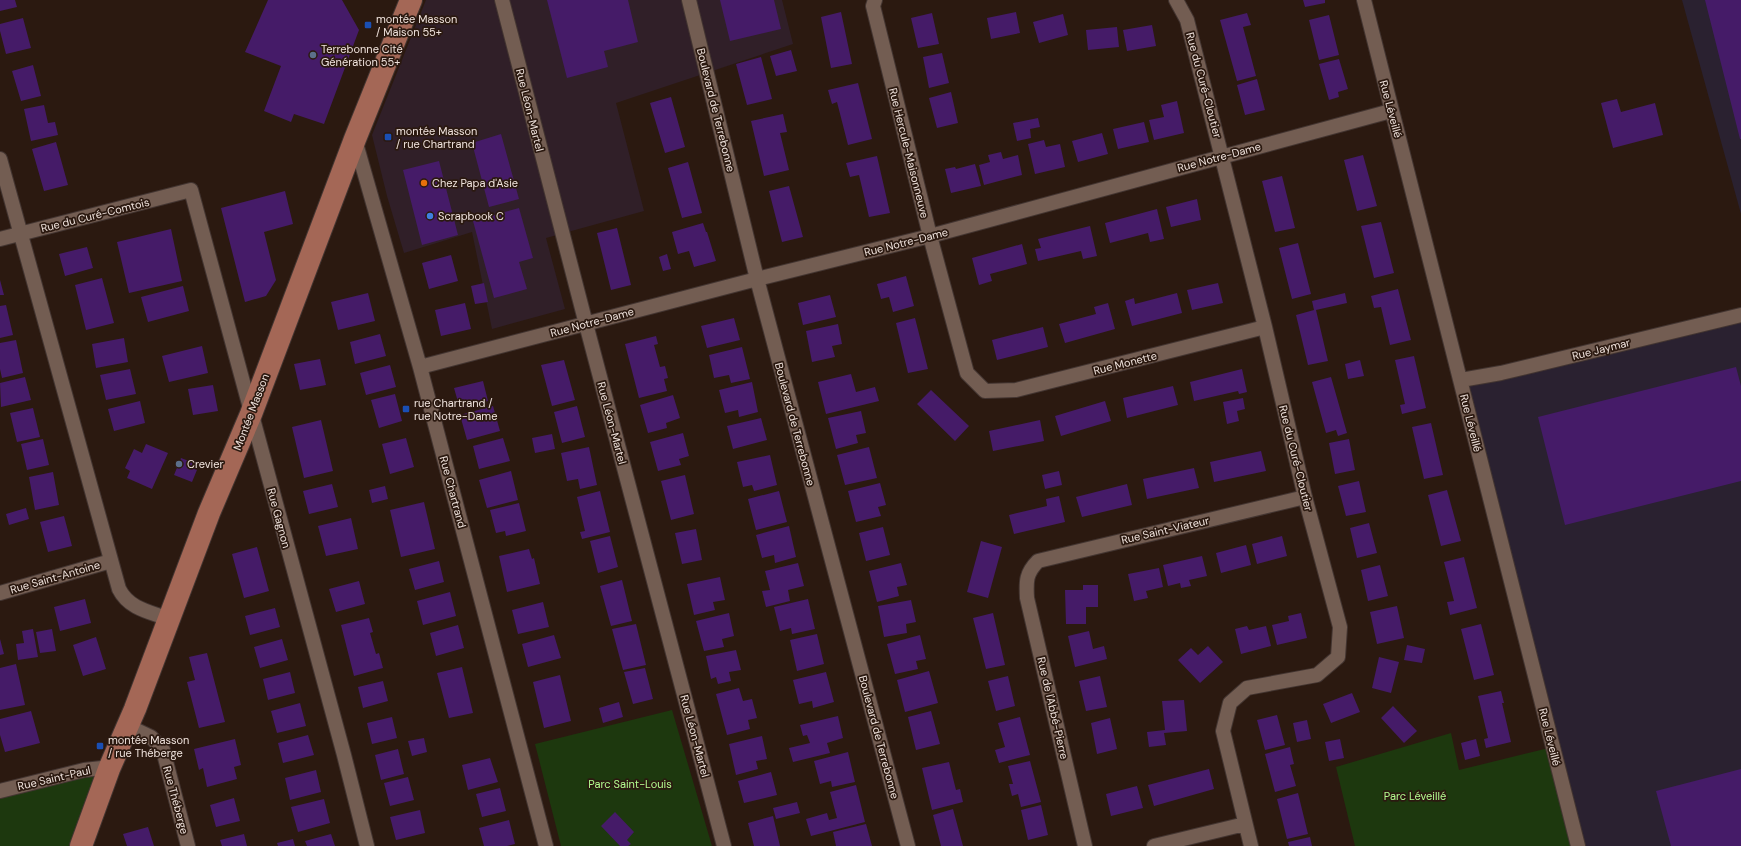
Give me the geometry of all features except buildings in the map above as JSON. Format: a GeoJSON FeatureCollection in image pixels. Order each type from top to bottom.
{"type":"FeatureCollection","features":[{"type":"Feature","properties":{"kind":"main road","name":"Montée Masson"},"geometry":{"type":"LineString","coordinates":[[81,846],[109,769],[128,726],[210,513],[251,414],[354,139],[411,0]]}},
{"type":"Feature","properties":{"kind":"street","name":"Rue Léon-Martel"},"geometry":{"type":"LineString","coordinates":[[502,0],[724,846]]}},
{"type":"Feature","properties":{"kind":"street","name":"Boulevard de Terrebonne"},"geometry":{"type":"LineString","coordinates":[[689,0],[757,279],[908,846]]}},
{"type":"Feature","properties":{"kind":"street","name":"Rue Hercule-Maisonneuve"},"geometry":{"type":"LineString","coordinates":[[875,0],[873,6],[930,236],[967,373],[985,391]]}},
{"type":"Feature","properties":{"kind":"street","name":"Rue du Curé-Cloutier"},"geometry":{"type":"LineString","coordinates":[[1176,0],[1187,20],[1265,327],[1305,497],[1340,627],[1338,658],[1317,675],[1247,688],[1230,703],[1222,731],[1251,846]]}},
{"type":"Feature","properties":{"kind":"street","name":"Rue Léveillé"},"geometry":{"type":"LineString","coordinates":[[1364,0],[1578,846]]}},
{"type":"Feature","properties":{"kind":"street","name":"Rue Notre-Dame"},"geometry":{"type":"LineString","coordinates":[[420,367],[757,279],[930,236],[1391,110]]}},
{"type":"Feature","properties":{"kind":"street","name":"Rue Chartrand"},"geometry":{"type":"LineString","coordinates":[[354,139],[420,367],[546,846]]}},
{"type":"Feature","properties":{"kind":"street"},"geometry":{"type":"LineString","coordinates":[[0,159],[119,589],[127,601],[139,608],[169,619]]}},
{"type":"Feature","properties":{"kind":"street","name":"Rue Gagnon"},"geometry":{"type":"LineString","coordinates":[[191,190],[344,755],[367,846]]}},
{"type":"Feature","properties":{"kind":"street","name":"Rue du Curé-Comtois"},"geometry":{"type":"LineString","coordinates":[[0,239],[191,190]]}},
{"type":"Feature","properties":{"kind":"street","name":"Rue Jaymar"},"geometry":{"type":"LineString","coordinates":[[1461,380],[1501,373],[1741,315]]}},
{"type":"Feature","properties":{"kind":"street","name":"Rue Monette"},"geometry":{"type":"LineString","coordinates":[[985,391],[1016,390],[1265,327]]}},
{"type":"Feature","properties":{"kind":"street","name":"Rue Saint-Viateur"},"geometry":{"type":"LineString","coordinates":[[1030,569],[1038,561],[1305,497]]}},
{"type":"Feature","properties":{"kind":"street","name":"Rue Saint-Antoine"},"geometry":{"type":"LineString","coordinates":[[0,593],[111,561]]}},
{"type":"Feature","properties":{"kind":"street","name":"Rue de l'Abbé-Pierre"},"geometry":{"type":"LineString","coordinates":[[1030,569],[1026,584],[1028,598],[1086,846]]}},
{"type":"Feature","properties":{"kind":"street","name":"Rue Théberge"},"geometry":{"type":"LineString","coordinates":[[128,726],[151,737],[162,750],[188,846]]}},
{"type":"Feature","properties":{"kind":"street","name":"Rue Saint-Paul"},"geometry":{"type":"LineString","coordinates":[[0,791],[84,770],[102,768],[109,769]]}},
{"type":"Feature","properties":{"kind":"street"},"geometry":{"type":"LineString","coordinates":[[1154,846],[1245,824]]}},
{"type":"Feature","properties":{"kind":"shaded area"},"geometry":{"type":"Polygon","coordinates":[[[426,0],[782,0],[793,44],[616,103],[644,211],[546,238],[565,309],[492,329],[472,232],[404,253],[387,196],[372,135],[426,0]]]}},
{"type":"Feature","properties":{"kind":"shaded area"},"geometry":{"type":"Polygon","coordinates":[[[1682,0],[1741,0],[1741,214],[1682,0]]]}},
{"type":"Feature","properties":{"kind":"shaded area"},"geometry":{"type":"Polygon","coordinates":[[[1741,314],[1741,846],[1578,846],[1553,747],[1467,376],[1741,314]]]}},
{"type":"Feature","properties":{"kind":"green space","name":"Parc Saint-Louis"},"geometry":{"type":"Polygon","coordinates":[[[672,710],[712,846],[561,846],[535,744],[672,710]]]}},
{"type":"Feature","properties":{"kind":"green space","name":"Parc Léveillé"},"geometry":{"type":"Polygon","coordinates":[[[1451,733],[1459,770],[1553,747],[1578,846],[1355,846],[1336,767],[1451,733]]]}},
{"type":"Feature","properties":{"kind":"green space"},"geometry":{"type":"Polygon","coordinates":[[[102,768],[81,846],[0,846],[0,791],[102,768]]]}},
{"type":"Feature","properties":{"kind":"place","name":"montée Masson / Maison 55+"},"geometry":{"type":"Point","coordinates":[368,25]}},
{"type":"Feature","properties":{"kind":"place","name":"Terrebonne Cité Génération 55+"},"geometry":{"type":"Point","coordinates":[313,55]}},
{"type":"Feature","properties":{"kind":"place","name":"montée Masson / rue Chartrand"},"geometry":{"type":"Point","coordinates":[388,137]}},
{"type":"Feature","properties":{"kind":"place","name":"Chez Papa d'Asie"},"geometry":{"type":"Point","coordinates":[424,183]}},
{"type":"Feature","properties":{"kind":"place","name":"Scrapbook C"},"geometry":{"type":"Point","coordinates":[430,216]}},
{"type":"Feature","properties":{"kind":"place","name":"rue Chartrand / rue Notre-Dame"},"geometry":{"type":"Point","coordinates":[406,409]}},
{"type":"Feature","properties":{"kind":"place","name":"Crevier"},"geometry":{"type":"Point","coordinates":[179,464]}},
{"type":"Feature","properties":{"kind":"place","name":"montée Masson / rue Théberge"},"geometry":{"type":"Point","coordinates":[100,746]}}]}
